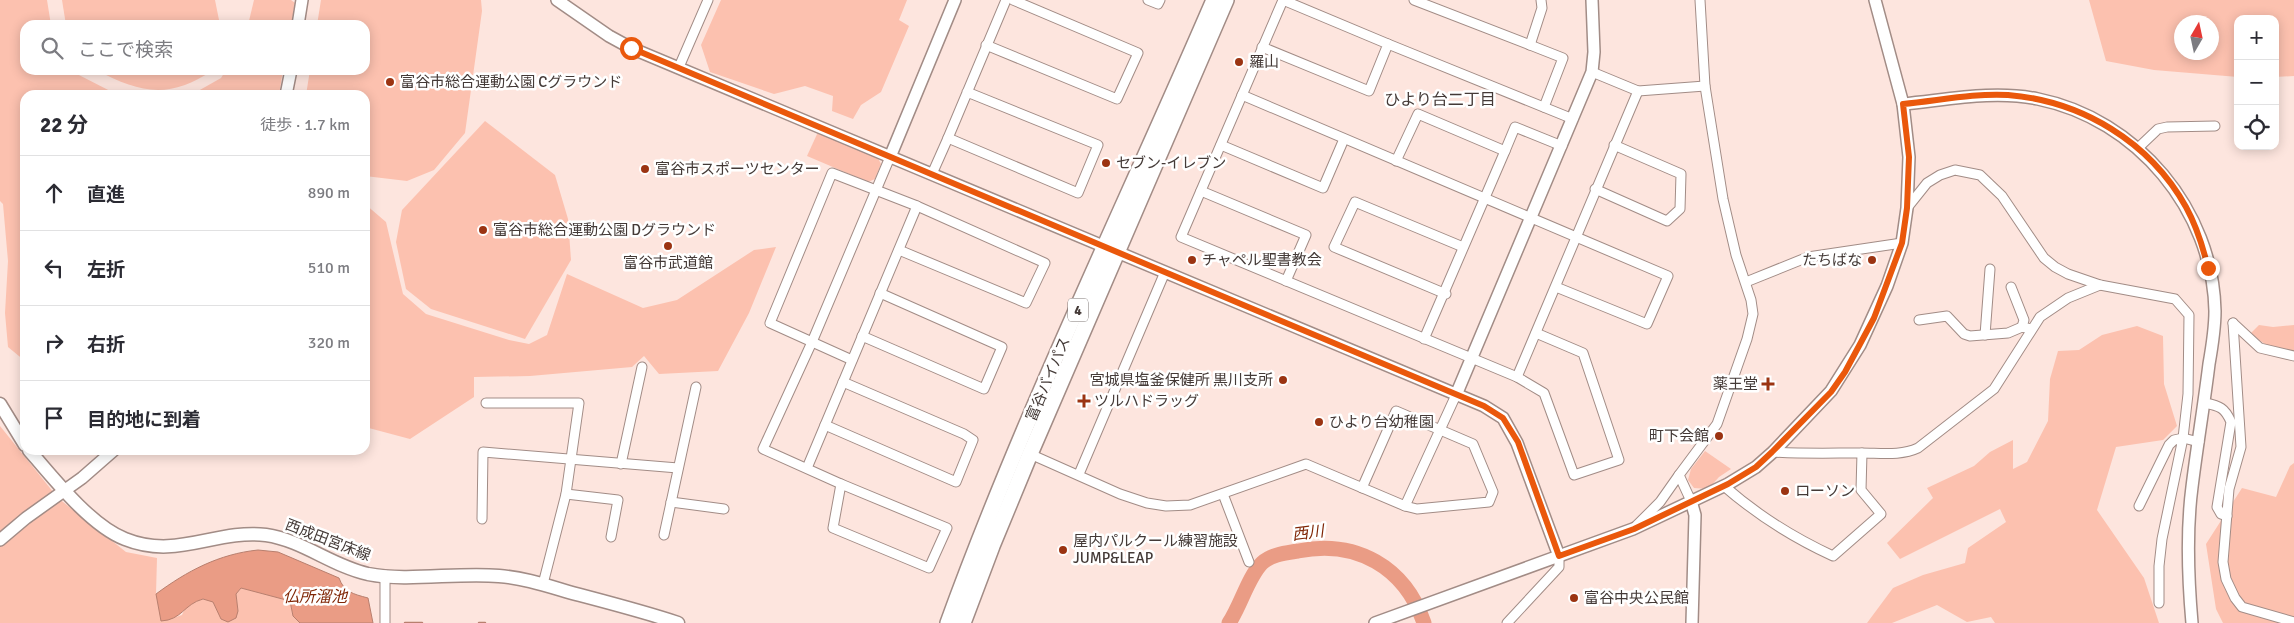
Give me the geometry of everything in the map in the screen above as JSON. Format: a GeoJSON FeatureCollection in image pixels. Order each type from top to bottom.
{"type":"FeatureCollection","features":[{"type":"Feature","properties":{"kind":"highway","name":"富谷バイパス"},"geometry":{"type":"LineString","coordinates":[[963,623],[992,546],[1214,0]]}},
{"type":"Feature","properties":{"kind":"highway","name":"富谷バイパス"},"geometry":{"type":"LineString","coordinates":[[948,623],[1017,448],[1112,250],[1226,0]]}},
{"type":"Feature","properties":{"kind":"main road"},"geometry":{"type":"LineString","coordinates":[[0,404],[20,437]]}},
{"type":"Feature","properties":{"kind":"main road","name":"西成田宮床線"},"geometry":{"type":"LineString","coordinates":[[34,455],[80,507],[106,530],[141,545],[179,547],[231,536],[266,535],[298,545],[354,570],[385,576],[500,576],[543,584],[678,623]]}},
{"type":"Feature","properties":{"kind":"street"},"geometry":{"type":"LineString","coordinates":[[299,20],[302,0]]}},
{"type":"Feature","properties":{"kind":"street"},"geometry":{"type":"LineString","coordinates":[[557,0],[609,36],[631,48],[1456,394],[1496,413],[1509,426],[1518,442],[1559,556],[1559,567],[1507,623]]}},
{"type":"Feature","properties":{"kind":"street"},"geometry":{"type":"LineString","coordinates":[[680,67],[708,0]]}},
{"type":"Feature","properties":{"kind":"street"},"geometry":{"type":"LineString","coordinates":[[841,484],[833,528],[929,568],[947,528],[763,449],[812,342],[955,0]]}},
{"type":"Feature","properties":{"kind":"street"},"geometry":{"type":"LineString","coordinates":[[932,174],[1006,0]]}},
{"type":"Feature","properties":{"kind":"street"},"geometry":{"type":"LineString","coordinates":[[986,45],[1117,99],[1138,53],[1013,0]]}},
{"type":"Feature","properties":{"kind":"street"},"geometry":{"type":"LineString","coordinates":[[1148,0],[1158,4],[1160,0]]}},
{"type":"Feature","properties":{"kind":"street"},"geometry":{"type":"LineString","coordinates":[[1536,334],[1584,353],[1619,460],[1574,475],[1544,393],[1517,376],[1181,237],[1283,0],[1573,119]]}},
{"type":"Feature","properties":{"kind":"street"},"geometry":{"type":"LineString","coordinates":[[1414,0],[1563,58],[1544,107]]}},
{"type":"Feature","properties":{"kind":"street"},"geometry":{"type":"LineString","coordinates":[[1530,45],[1542,8],[1540,0]]}},
{"type":"Feature","properties":{"kind":"street"},"geometry":{"type":"LineString","coordinates":[[1405,506],[1472,358],[1592,72],[1594,42],[1592,0]]}},
{"type":"Feature","properties":{"kind":"street"},"geometry":{"type":"LineString","coordinates":[[1634,529],[1660,502],[1717,424],[1747,340],[1753,314],[1752,300],[1736,255],[1723,199],[1705,86],[1700,0]]}},
{"type":"Feature","properties":{"kind":"street"},"geometry":{"type":"LineString","coordinates":[[1375,623],[1634,529],[1724,486],[1756,467],[1820,406],[1845,372],[1874,318],[1902,243],[1907,208],[1909,157],[1903,104],[1875,0]]}},
{"type":"Feature","properties":{"kind":"street"},"geometry":{"type":"LineString","coordinates":[[1262,48],[1368,91],[1388,44]]}},
{"type":"Feature","properties":{"kind":"street"},"geometry":{"type":"LineString","coordinates":[[1592,72],[1638,91],[1705,86]]}},
{"type":"Feature","properties":{"kind":"street"},"geometry":{"type":"LineString","coordinates":[[287,90],[290,75]]}},
{"type":"Feature","properties":{"kind":"street"},"geometry":{"type":"LineString","coordinates":[[1517,376],[1638,91]]}},
{"type":"Feature","properties":{"kind":"street"},"geometry":{"type":"LineString","coordinates":[[948,138],[1078,193],[1098,145],[968,92]]}},
{"type":"Feature","properties":{"kind":"street"},"geometry":{"type":"LineString","coordinates":[[1242,95],[1668,276],[1647,324],[1556,287]]}},
{"type":"Feature","properties":{"kind":"street"},"geometry":{"type":"LineString","coordinates":[[1903,104],[2006,95],[2037,98],[2064,106],[2090,116],[2115,130],[2138,148],[2168,179],[2186,207],[2199,234],[2214,295],[2214,319],[2205,403],[2188,524],[2188,575],[2192,623]]}},
{"type":"Feature","properties":{"kind":"street"},"geometry":{"type":"LineString","coordinates":[[1396,161],[1418,114],[1505,151]]}},
{"type":"Feature","properties":{"kind":"street"},"geometry":{"type":"LineString","coordinates":[[1424,339],[1446,294],[1463,247],[1515,126],[1562,146]]}},
{"type":"Feature","properties":{"kind":"street"},"geometry":{"type":"LineString","coordinates":[[2138,148],[2158,129],[2167,127],[2215,126]]}},
{"type":"Feature","properties":{"kind":"street"},"geometry":{"type":"LineString","coordinates":[[1221,145],[1323,188],[1344,139]]}},
{"type":"Feature","properties":{"kind":"street"},"geometry":{"type":"LineString","coordinates":[[1595,190],[1667,221],[1680,209],[1680,174],[1614,145]]}},
{"type":"Feature","properties":{"kind":"street"},"geometry":{"type":"LineString","coordinates":[[1907,208],[1927,183],[1940,175],[1955,170],[1980,175],[2002,196],[2044,258],[2068,274],[2100,284],[2175,299],[2189,315],[2188,394],[2183,438],[2162,539],[2159,566],[2159,603]]}},
{"type":"Feature","properties":{"kind":"street"},"geometry":{"type":"LineString","coordinates":[[852,360],[770,323],[832,173],[917,206],[1045,263],[1026,303],[899,250]]}},
{"type":"Feature","properties":{"kind":"street"},"geometry":{"type":"LineString","coordinates":[[1201,191],[1306,235],[1286,281]]}},
{"type":"Feature","properties":{"kind":"street"},"geometry":{"type":"LineString","coordinates":[[1446,294],[1334,247],[1354,202],[1463,247]]}},
{"type":"Feature","properties":{"kind":"street"},"geometry":{"type":"LineString","coordinates":[[807,468],[917,206]]}},
{"type":"Feature","properties":{"kind":"street"},"geometry":{"type":"LineString","coordinates":[[1746,282],[1808,257],[1902,243]]}},
{"type":"Feature","properties":{"kind":"street"},"geometry":{"type":"LineString","coordinates":[[1985,335],[1990,269]]}},
{"type":"Feature","properties":{"kind":"street"},"geometry":{"type":"LineString","coordinates":[[1079,474],[1166,272]]}},
{"type":"Feature","properties":{"kind":"street"},"geometry":{"type":"LineString","coordinates":[[1919,320],[1947,316],[1964,334],[1970,336],[2008,333],[2026,328],[2052,308],[2100,284]]}},
{"type":"Feature","properties":{"kind":"street"},"geometry":{"type":"LineString","coordinates":[[1773,452],[1799,454],[1909,453],[1918,448],[1994,389],[2006,373],[2026,328],[2011,287]]}},
{"type":"Feature","properties":{"kind":"street"},"geometry":{"type":"LineString","coordinates":[[862,336],[984,389],[1002,347],[880,293]]}},
{"type":"Feature","properties":{"kind":"street"},"geometry":{"type":"LineString","coordinates":[[2294,356],[2260,348],[2233,323],[2241,447],[2229,488],[2222,562],[2226,579],[2235,598],[2242,607],[2250,611],[2294,622]]}},
{"type":"Feature","properties":{"kind":"street"},"geometry":{"type":"LineString","coordinates":[[621,464],[642,367]]}},
{"type":"Feature","properties":{"kind":"street"},"geometry":{"type":"LineString","coordinates":[[825,425],[956,482],[965,462],[973,440],[964,434],[843,382]]}},
{"type":"Feature","properties":{"kind":"street"},"geometry":{"type":"LineString","coordinates":[[664,535],[696,387]]}},
{"type":"Feature","properties":{"kind":"street"},"geometry":{"type":"LineString","coordinates":[[486,403],[579,404],[566,494],[543,584]]}},
{"type":"Feature","properties":{"kind":"street"},"geometry":{"type":"LineString","coordinates":[[2205,403],[2221,406],[2226,411],[2230,422],[2217,508],[2221,514],[2227,516]]}},
{"type":"Feature","properties":{"kind":"street"},"geometry":{"type":"LineString","coordinates":[[1030,454],[1079,474],[1120,494],[1157,504],[1190,505],[1306,464],[1362,488],[1405,506],[1417,509],[1489,502],[1493,492],[1473,444],[1396,410],[1362,488]]}},
{"type":"Feature","properties":{"kind":"street"},"geometry":{"type":"LineString","coordinates":[[2139,506],[2169,444],[2174,440],[2183,438],[2199,442]]}},
{"type":"Feature","properties":{"kind":"street"},"geometry":{"type":"LineString","coordinates":[[482,519],[482,452],[678,468]]}},
{"type":"Feature","properties":{"kind":"street"},"geometry":{"type":"LineString","coordinates":[[1724,486],[1735,496],[1802,542],[1833,556],[1881,514],[1861,490],[1862,453]]}},
{"type":"Feature","properties":{"kind":"street"},"geometry":{"type":"LineString","coordinates":[[0,540],[26,518],[66,491],[108,455]]}},
{"type":"Feature","properties":{"kind":"street"},"geometry":{"type":"LineString","coordinates":[[1679,474],[1695,515],[1692,623]]}},
{"type":"Feature","properties":{"kind":"street"},"geometry":{"type":"LineString","coordinates":[[566,494],[618,500],[611,537]]}},
{"type":"Feature","properties":{"kind":"street"},"geometry":{"type":"LineString","coordinates":[[1223,494],[1250,562]]}},
{"type":"Feature","properties":{"kind":"street"},"geometry":{"type":"LineString","coordinates":[[671,502],[724,508]]}},
{"type":"Feature","properties":{"kind":"street"},"geometry":{"type":"LineString","coordinates":[[385,576],[385,623]]}},
{"type":"Feature","properties":{"kind":"shaded area"},"geometry":{"type":"Polygon","coordinates":[[[0,0],[47,0],[50,20],[20,20],[20,75],[79,75],[108,90],[20,90],[20,357],[8,347],[5,313],[8,261],[3,204],[0,201],[0,0]]]}},
{"type":"Feature","properties":{"kind":"shaded area"},"geometry":{"type":"Polygon","coordinates":[[[62,0],[215,0],[219,20],[65,20],[62,0]]]}},
{"type":"Feature","properties":{"kind":"shaded area"},"geometry":{"type":"Polygon","coordinates":[[[254,0],[291,0],[295,3],[292,20],[249,20],[254,0]]]}},
{"type":"Feature","properties":{"kind":"shaded area","name":"富谷市総合運動公園 Cグラウンド"},"geometry":{"type":"Polygon","coordinates":[[[321,0],[481,0],[482,11],[465,133],[434,170],[407,181],[370,177],[370,90],[307,90],[309,75],[370,75],[370,20],[318,20],[321,0]]]}},
{"type":"Feature","properties":{"kind":"shaded area"},"geometry":{"type":"Polygon","coordinates":[[[721,0],[907,0],[899,20],[909,26],[881,92],[861,105],[853,119],[832,111],[833,96],[805,86],[774,94],[710,72],[701,45],[721,0]]]}},
{"type":"Feature","properties":{"kind":"shaded area"},"geometry":{"type":"Polygon","coordinates":[[[2089,0],[2294,0],[2294,76],[2279,77],[2279,15],[2234,15],[2234,77],[2154,70],[2106,61],[2089,0]]]}},
{"type":"Feature","properties":{"kind":"shaded area"},"geometry":{"type":"Polygon","coordinates":[[[106,75],[205,75],[182,86],[154,90],[127,84],[106,75]]]}},
{"type":"Feature","properties":{"kind":"shaded area"},"geometry":{"type":"Polygon","coordinates":[[[223,75],[282,75],[280,90],[200,90],[223,75]]]}},
{"type":"Feature","properties":{"kind":"shaded area","name":"富谷市総合運動公園 Dグラウンド"},"geometry":{"type":"Polygon","coordinates":[[[485,121],[555,175],[568,219],[571,260],[525,339],[431,309],[406,289],[396,242],[402,210],[485,121]]]}},
{"type":"Feature","properties":{"kind":"shaded area"},"geometry":{"type":"Polygon","coordinates":[[[818,132],[878,158],[881,164],[875,179],[868,182],[807,156],[818,132]]]}},
{"type":"Feature","properties":{"kind":"shaded area"},"geometry":{"type":"Polygon","coordinates":[[[370,208],[386,222],[403,294],[426,314],[509,340],[529,344],[547,335],[567,274],[643,308],[677,300],[754,250],[776,247],[749,313],[718,371],[659,374],[644,356],[632,367],[530,376],[474,377],[474,397],[410,439],[370,428],[370,208]]]}},
{"type":"Feature","properties":{"kind":"shaded area"},"geometry":{"type":"Polygon","coordinates":[[[2259,325],[2273,327],[2294,325],[2294,351],[2276,350],[2260,341],[2251,333],[2259,325]]]}},
{"type":"Feature","properties":{"kind":"shaded area"},"geometry":{"type":"Polygon","coordinates":[[[2137,326],[2163,336],[2164,384],[2177,426],[2163,440],[2116,447],[2097,510],[2144,578],[2159,623],[1995,623],[1991,617],[1967,622],[1937,605],[1892,623],[1867,623],[1893,588],[1923,575],[1965,563],[1968,548],[2006,522],[2000,509],[1900,559],[1887,543],[1933,498],[1927,488],[1974,466],[1990,452],[2013,440],[2013,469],[2027,462],[2048,421],[2050,379],[2058,351],[2079,350],[2102,335],[2137,326]]]}},
{"type":"Feature","properties":{"kind":"shaded area"},"geometry":{"type":"Polygon","coordinates":[[[0,426],[20,451],[20,455],[23,455],[58,498],[126,552],[157,558],[156,594],[176,617],[182,615],[191,603],[204,600],[213,601],[221,619],[238,611],[236,594],[241,588],[290,601],[293,616],[300,623],[0,623],[0,426]]]}},
{"type":"Feature","properties":{"kind":"shaded area"},"geometry":{"type":"Polygon","coordinates":[[[1705,451],[1731,469],[1719,477],[1708,489],[1694,488],[1688,480],[1691,469],[1705,451]]]}},
{"type":"Feature","properties":{"kind":"shaded area"},"geometry":{"type":"Polygon","coordinates":[[[2294,463],[2294,623],[2223,623],[2216,609],[2206,544],[2242,488],[2276,497],[2290,466],[2294,463]]]}},
{"type":"Feature","properties":{"kind":"water","name":"仏所溜池"},"geometry":{"type":"Polygon","coordinates":[[[258,550],[278,552],[339,578],[341,583],[350,592],[368,598],[373,623],[300,623],[293,616],[290,601],[241,588],[236,594],[238,611],[236,618],[228,622],[221,619],[213,602],[203,599],[191,604],[174,618],[161,621],[156,594],[204,565],[230,555],[258,550]]]}},
{"type":"Feature","properties":{"kind":"waterway","name":"西川"},"geometry":{"type":"LineString","coordinates":[[1229,623],[1253,576],[1262,563],[1279,554],[1319,548],[1339,549],[1358,554],[1376,562],[1391,572],[1416,603],[1424,623]]}},
{"type":"Feature","properties":{"kind":"waterway"},"geometry":{"type":"LineString","coordinates":[[405,623],[422,623]]}},
{"type":"Feature","properties":{"kind":"waterway"},"geometry":{"type":"LineString","coordinates":[[479,623],[485,623]]}},
{"type":"Feature","properties":{"kind":"place","name":"羅山"},"geometry":{"type":"Point","coordinates":[1239,62]}},
{"type":"Feature","properties":{"kind":"place","name":"富谷市総合運動公園 Cグラウンド"},"geometry":{"type":"Point","coordinates":[390,82]}},
{"type":"Feature","properties":{"kind":"place","name":"セブン-イレブン"},"geometry":{"type":"Point","coordinates":[1106,163]}},
{"type":"Feature","properties":{"kind":"place","name":"富谷市スポーツセンター"},"geometry":{"type":"Point","coordinates":[645,169]}},
{"type":"Feature","properties":{"kind":"place","name":"富谷市総合運動公園 Dグラウンド"},"geometry":{"type":"Point","coordinates":[483,230]}},
{"type":"Feature","properties":{"kind":"place","name":"富谷市武道館"},"geometry":{"type":"Point","coordinates":[668,246]}},
{"type":"Feature","properties":{"kind":"place","name":"チャペル聖書教会"},"geometry":{"type":"Point","coordinates":[1192,260]}},
{"type":"Feature","properties":{"kind":"place","name":"たちばな"},"geometry":{"type":"Point","coordinates":[1872,260]}},
{"type":"Feature","properties":{"kind":"place","name":"宮城県塩釜保健所 黒川支所"},"geometry":{"type":"Point","coordinates":[1283,380]}},
{"type":"Feature","properties":{"kind":"place","name":"薬王堂"},"geometry":{"type":"Point","coordinates":[1768,384]}},
{"type":"Feature","properties":{"kind":"place","name":"ツルハドラッグ"},"geometry":{"type":"Point","coordinates":[1084,401]}},
{"type":"Feature","properties":{"kind":"place","name":"ひより台幼稚園"},"geometry":{"type":"Point","coordinates":[1319,422]}},
{"type":"Feature","properties":{"kind":"place","name":"町下会館"},"geometry":{"type":"Point","coordinates":[1719,436]}},
{"type":"Feature","properties":{"kind":"place","name":"ローソン"},"geometry":{"type":"Point","coordinates":[1785,491]}},
{"type":"Feature","properties":{"kind":"place","name":"屋内パルクール練習施設 JUMP&LEAP"},"geometry":{"type":"Point","coordinates":[1063,550]}},
{"type":"Feature","properties":{"kind":"place","name":"富谷中央公民館"},"geometry":{"type":"Point","coordinates":[1574,598]}},
{"type":"Feature","properties":{"kind":"district","name":"ひより台二丁目"},"geometry":{"type":"Point","coordinates":[1440,100]}},
{"type":"Feature","properties":{"kind":"route"},"geometry":{"type":"LineString","coordinates":[[631,48],[716,82],[1484,406],[1503,418],[1518,442],[1559,556],[1634,529],[1728,484],[1756,467],[1820,406],[1831,392],[1845,372],[1874,318],[1896,265],[1902,243],[1907,208],[1909,157],[1903,104],[1961,97],[2006,95],[2037,98],[2090,116],[2115,130],[2138,148],[2168,179],[2186,207],[2199,234],[2208,268]]}}]}
